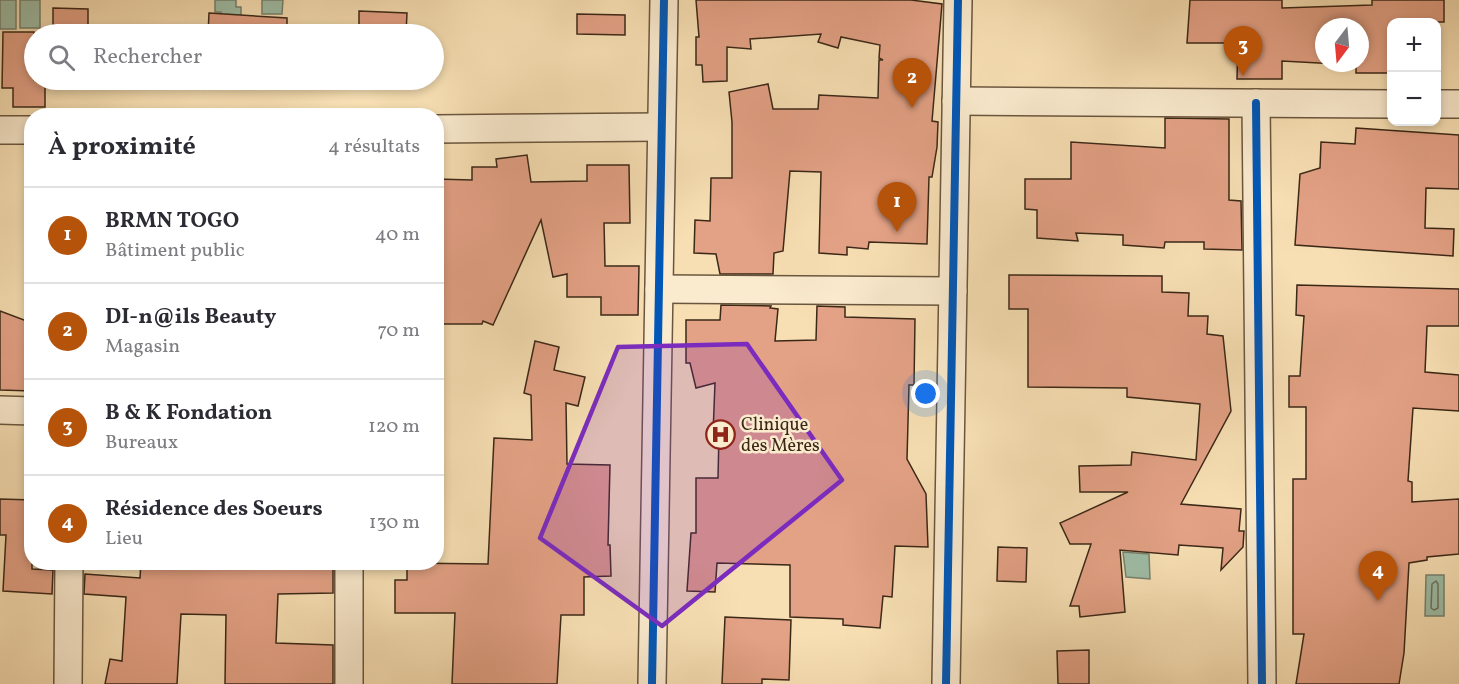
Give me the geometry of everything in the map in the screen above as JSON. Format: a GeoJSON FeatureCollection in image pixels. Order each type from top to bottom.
{"type":"FeatureCollection","features":[{"type":"Feature","properties":{"kind":"street"},"geometry":{"type":"LineString","coordinates":[[652,684],[663,0]]}},
{"type":"Feature","properties":{"kind":"street"},"geometry":{"type":"LineString","coordinates":[[946,684],[958,0]]}},
{"type":"Feature","properties":{"kind":"street"},"geometry":{"type":"LineString","coordinates":[[956,101],[1387,104]]}},
{"type":"Feature","properties":{"kind":"street"},"geometry":{"type":"LineString","coordinates":[[1256,103],[1262,684]]}},
{"type":"Feature","properties":{"kind":"street"},"geometry":{"type":"LineString","coordinates":[[1441,104],[1459,104]]}},
{"type":"Feature","properties":{"kind":"street"},"geometry":{"type":"LineString","coordinates":[[444,129],[661,127]]}},
{"type":"Feature","properties":{"kind":"street"},"geometry":{"type":"LineString","coordinates":[[0,130],[24,130]]}},
{"type":"Feature","properties":{"kind":"street"},"geometry":{"type":"LineString","coordinates":[[658,289],[953,291]]}},
{"type":"Feature","properties":{"kind":"street"},"geometry":{"type":"LineString","coordinates":[[0,410],[24,411]]}},
{"type":"Feature","properties":{"kind":"street"},"geometry":{"type":"LineString","coordinates":[[68,684],[69,570]]}},
{"type":"Feature","properties":{"kind":"street"},"geometry":{"type":"LineString","coordinates":[[349,570],[349,684]]}},
{"type":"Feature","properties":{"kind":"highlighted area"},"geometry":{"type":"Polygon","coordinates":[[[747,344],[842,480],[662,626],[540,538],[618,347],[747,344]]]}},
{"type":"Feature","properties":{"kind":"water"},"geometry":{"type":"Polygon","coordinates":[[[0,0],[16,0],[16,29],[0,29],[0,0]]]}},
{"type":"Feature","properties":{"kind":"water"},"geometry":{"type":"Polygon","coordinates":[[[20,0],[40,0],[40,24],[24,24],[24,28],[20,28],[20,0]]]}},
{"type":"Feature","properties":{"kind":"water"},"geometry":{"type":"Polygon","coordinates":[[[215,0],[236,0],[236,7],[241,7],[241,24],[221,24],[221,12],[215,12],[215,0]]]}},
{"type":"Feature","properties":{"kind":"water"},"geometry":{"type":"Polygon","coordinates":[[[262,0],[283,0],[282,14],[262,14],[262,0]]]}},
{"type":"Feature","properties":{"kind":"water"},"geometry":{"type":"Polygon","coordinates":[[[1123,552],[1149,554],[1150,579],[1126,577],[1123,552]]]}},
{"type":"Feature","properties":{"kind":"water"},"geometry":{"type":"Polygon","coordinates":[[[1426,575],[1444,575],[1444,616],[1425,616],[1426,575]]]}},
{"type":"Feature","properties":{"kind":"building"},"geometry":{"type":"Polygon","coordinates":[[[696,0],[911,0],[942,4],[932,121],[938,122],[937,147],[932,177],[929,177],[927,244],[869,242],[868,249],[847,247],[847,255],[819,253],[821,172],[790,171],[783,251],[774,253],[773,274],[720,274],[716,254],[694,253],[695,220],[710,221],[711,178],[732,178],[732,122],[729,92],[768,84],[773,109],[818,109],[819,95],[878,98],[879,60],[883,60],[879,58],[880,45],[841,37],[838,48],[818,42],[821,34],[750,39],[751,49],[727,47],[727,81],[703,82],[702,65],[696,65],[696,37],[699,37],[696,0]]]}},
{"type":"Feature","properties":{"kind":"building"},"geometry":{"type":"Polygon","coordinates":[[[1190,0],[1282,0],[1282,8],[1372,5],[1372,0],[1444,0],[1444,22],[1441,22],[1441,18],[1387,18],[1387,73],[1356,73],[1369,72],[1369,18],[1315,18],[1315,63],[1282,61],[1282,79],[1237,79],[1238,43],[1187,43],[1190,0]]]}},
{"type":"Feature","properties":{"kind":"building"},"geometry":{"type":"Polygon","coordinates":[[[53,8],[88,9],[88,24],[53,24],[53,8]]]}},
{"type":"Feature","properties":{"kind":"building"},"geometry":{"type":"Polygon","coordinates":[[[359,11],[407,13],[406,24],[359,24],[359,11]]]}},
{"type":"Feature","properties":{"kind":"building"},"geometry":{"type":"Polygon","coordinates":[[[209,13],[287,18],[287,24],[208,24],[209,13]]]}},
{"type":"Feature","properties":{"kind":"building"},"geometry":{"type":"Polygon","coordinates":[[[577,14],[625,15],[625,35],[577,34],[577,14]]]}},
{"type":"Feature","properties":{"kind":"building"},"geometry":{"type":"Polygon","coordinates":[[[3,32],[24,32],[24,90],[45,90],[45,107],[13,107],[13,88],[2,88],[3,32]]]}},
{"type":"Feature","properties":{"kind":"building"},"geometry":{"type":"Polygon","coordinates":[[[1165,118],[1229,119],[1229,200],[1241,201],[1242,250],[1204,249],[1204,242],[1165,242],[1164,248],[1123,245],[1123,235],[1076,233],[1078,241],[1037,238],[1037,210],[1025,209],[1025,179],[1071,179],[1071,142],[1165,148],[1165,118]]]}},
{"type":"Feature","properties":{"kind":"building"},"geometry":{"type":"Polygon","coordinates":[[[1356,128],[1459,135],[1459,189],[1426,188],[1425,228],[1454,229],[1453,256],[1295,245],[1300,174],[1320,168],[1321,142],[1355,144],[1356,128]]]}},
{"type":"Feature","properties":{"kind":"building"},"geometry":{"type":"Polygon","coordinates":[[[527,155],[531,182],[587,181],[587,165],[629,165],[630,223],[604,223],[605,266],[639,266],[638,315],[601,315],[601,297],[567,297],[567,274],[553,277],[541,220],[493,325],[483,321],[482,324],[444,324],[444,179],[472,180],[472,167],[497,167],[496,159],[527,155]]]}},
{"type":"Feature","properties":{"kind":"building"},"geometry":{"type":"Polygon","coordinates":[[[1009,275],[1162,276],[1162,292],[1189,293],[1188,316],[1208,316],[1207,334],[1223,336],[1231,411],[1181,504],[1241,509],[1239,531],[1244,531],[1243,547],[1221,570],[1223,548],[1179,545],[1178,555],[1120,550],[1125,612],[1080,617],[1079,606],[1070,606],[1091,544],[1070,544],[1060,523],[1128,492],[1080,492],[1079,466],[1131,465],[1132,452],[1196,460],[1200,404],[1127,397],[1127,388],[1028,387],[1028,309],[1009,309],[1009,275]]]}},
{"type":"Feature","properties":{"kind":"building"},"geometry":{"type":"Polygon","coordinates":[[[1297,285],[1459,289],[1459,326],[1427,326],[1425,372],[1459,375],[1459,411],[1413,408],[1408,481],[1412,482],[1412,502],[1459,499],[1459,554],[1427,557],[1427,560],[1409,563],[1404,653],[1399,684],[1296,684],[1304,634],[1293,634],[1293,479],[1306,479],[1306,407],[1289,407],[1289,376],[1300,376],[1304,316],[1296,315],[1297,285]]]}},
{"type":"Feature","properties":{"kind":"building"},"geometry":{"type":"Polygon","coordinates":[[[721,305],[771,306],[770,308],[778,309],[775,341],[816,340],[817,306],[845,307],[845,317],[915,319],[914,385],[909,385],[907,459],[926,494],[928,547],[895,546],[892,597],[883,596],[880,628],[843,625],[843,619],[790,617],[790,565],[717,563],[715,592],[687,591],[691,533],[696,533],[696,478],[718,478],[719,434],[713,434],[715,383],[696,388],[690,363],[686,363],[686,320],[720,320],[721,305]]]}},
{"type":"Feature","properties":{"kind":"building"},"geometry":{"type":"Polygon","coordinates":[[[0,311],[24,320],[24,391],[0,390],[0,311]]]}},
{"type":"Feature","properties":{"kind":"building"},"geometry":{"type":"Polygon","coordinates":[[[535,341],[559,347],[554,370],[585,377],[578,406],[566,403],[567,464],[610,465],[608,545],[610,545],[611,576],[584,577],[584,615],[561,615],[557,684],[452,684],[455,613],[395,613],[395,580],[407,580],[407,570],[444,570],[444,563],[488,564],[494,438],[532,440],[531,395],[524,393],[535,341]]]}},
{"type":"Feature","properties":{"kind":"building"},"geometry":{"type":"Polygon","coordinates":[[[0,499],[24,500],[24,570],[53,570],[52,594],[3,591],[6,535],[0,535],[0,499]]]}},
{"type":"Feature","properties":{"kind":"building"},"geometry":{"type":"Polygon","coordinates":[[[998,547],[1027,548],[1026,582],[997,581],[998,547]]]}},
{"type":"Feature","properties":{"kind":"building"},"geometry":{"type":"Polygon","coordinates":[[[140,570],[333,570],[333,593],[278,594],[276,643],[333,645],[333,684],[225,684],[226,615],[181,614],[177,684],[105,684],[110,659],[122,661],[126,597],[84,594],[85,574],[140,578],[140,570]]]}},
{"type":"Feature","properties":{"kind":"building"},"geometry":{"type":"Polygon","coordinates":[[[725,617],[791,620],[789,680],[762,679],[762,684],[722,684],[725,617]]]}},
{"type":"Feature","properties":{"kind":"building"},"geometry":{"type":"Polygon","coordinates":[[[1089,650],[1089,684],[1058,684],[1057,651],[1089,650]]]}},
{"type":"Feature","properties":{"kind":"cycle path"},"geometry":{"type":"LineString","coordinates":[[652,684],[664,0]]}},
{"type":"Feature","properties":{"kind":"cycle path"},"geometry":{"type":"LineString","coordinates":[[946,684],[958,0]]}},
{"type":"Feature","properties":{"kind":"cycle path"},"geometry":{"type":"LineString","coordinates":[[1256,103],[1262,684]]}},
{"type":"Feature","properties":{"kind":"place","name":"B & K Fondation"},"geometry":{"type":"Point","coordinates":[1243,76]}},
{"type":"Feature","properties":{"kind":"place","name":"DI-n@ils Beauty"},"geometry":{"type":"Point","coordinates":[912,108]}},
{"type":"Feature","properties":{"kind":"place","name":"BRMN TOGO"},"geometry":{"type":"Point","coordinates":[897,232]}},
{"type":"Feature","properties":{"kind":"place","name":"Clinique des Mères"},"geometry":{"type":"Point","coordinates":[720,434]}},
{"type":"Feature","properties":{"kind":"place","name":"Résidence des Soeurs"},"geometry":{"type":"Point","coordinates":[1378,601]}}]}
